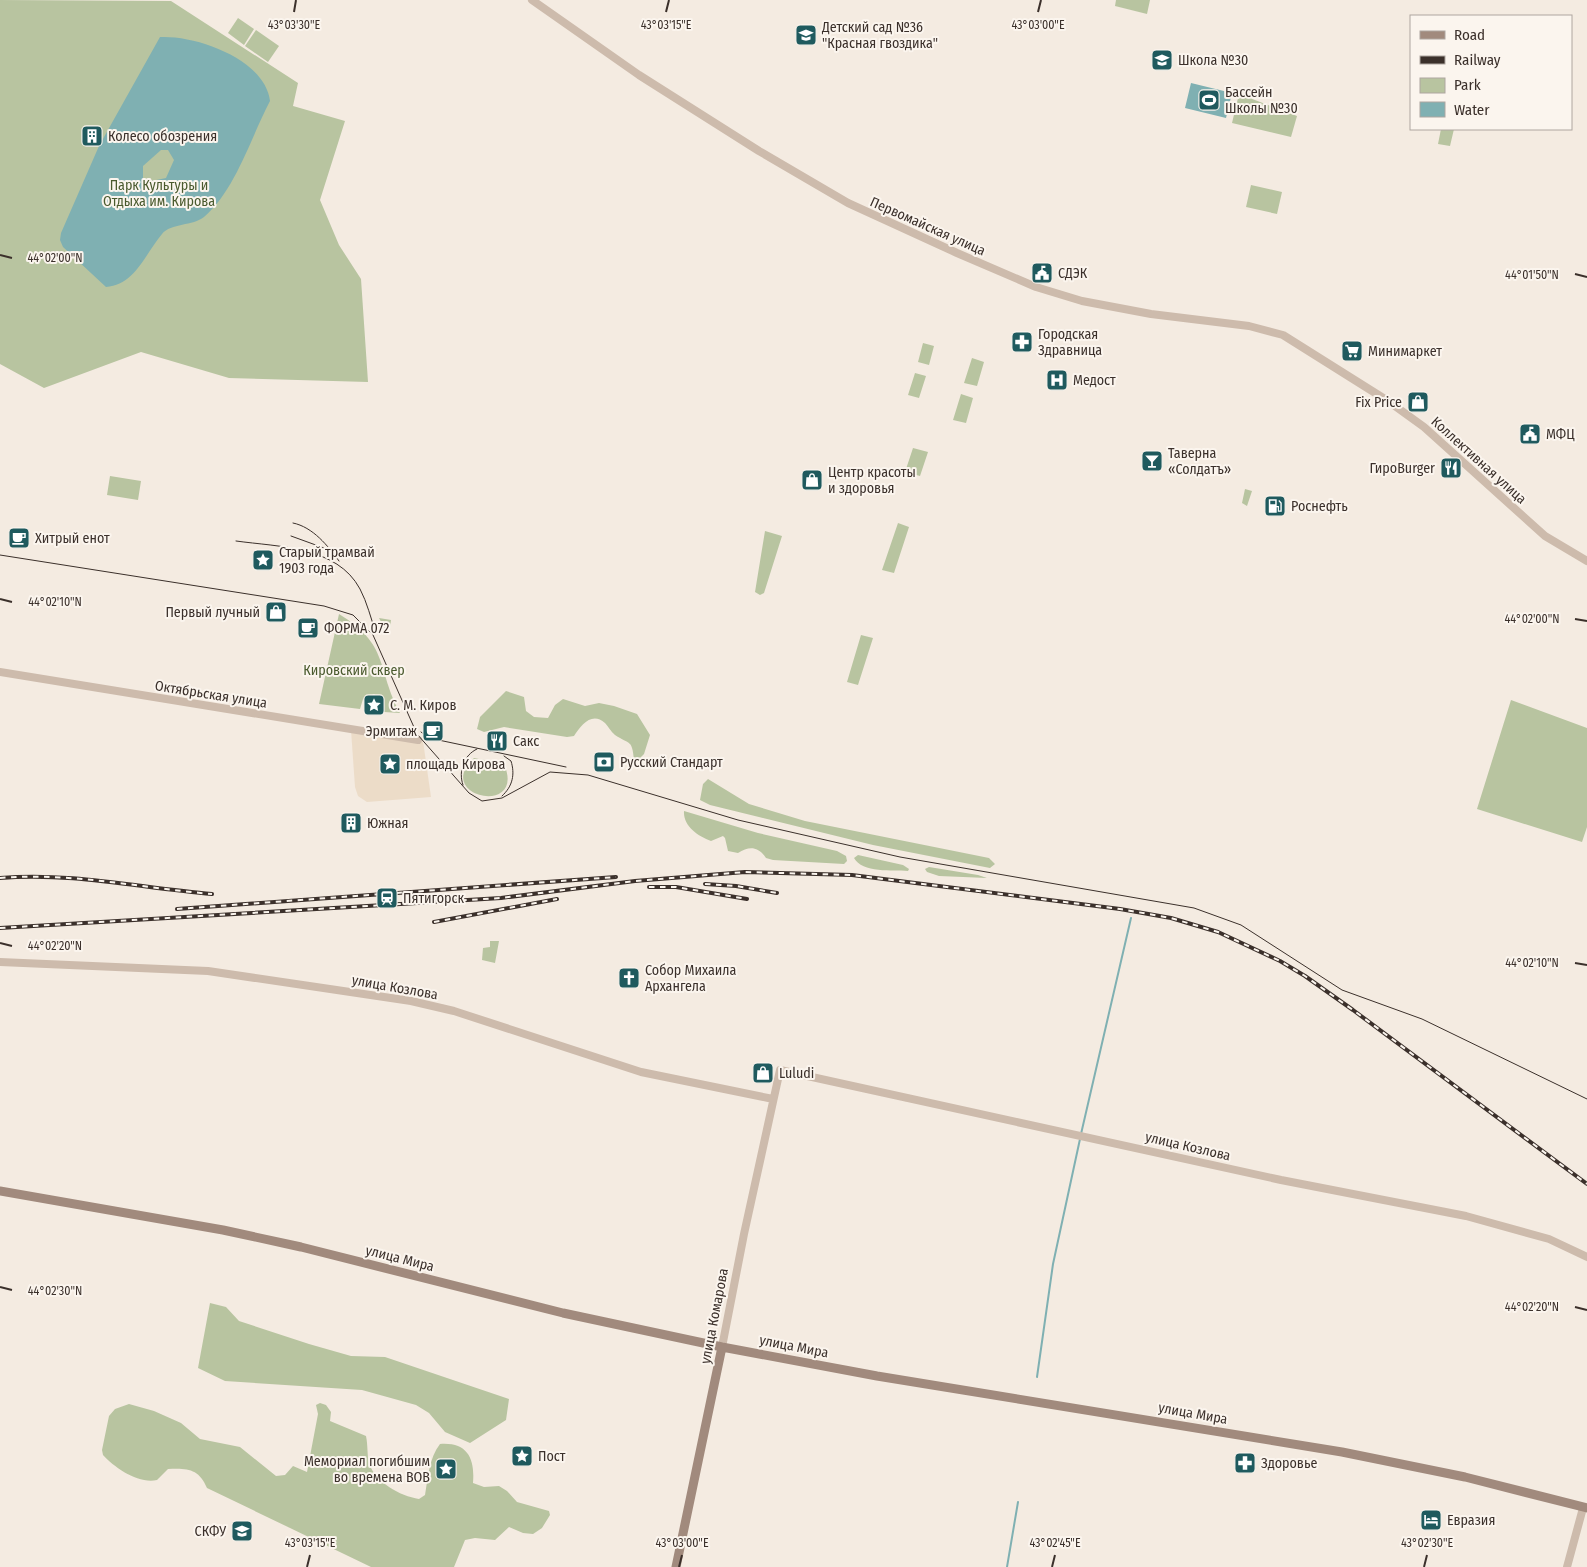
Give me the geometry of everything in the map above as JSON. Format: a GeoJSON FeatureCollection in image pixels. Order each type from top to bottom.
{"type":"FeatureCollection","features":[{"type":"Feature","properties":{"kind":"main road","name":"улица Мира"},"geometry":{"type":"LineString","coordinates":[[0,1191],[223,1230],[301,1247],[563,1313],[722,1347],[877,1376],[1342,1452],[1465,1477],[1585,1508]]}},
{"type":"Feature","properties":{"kind":"main road","name":"улица Комарова"},"geometry":{"type":"LineString","coordinates":[[676,1567],[722,1347]]}},
{"type":"Feature","properties":{"kind":"street","name":"Первомайская улица"},"geometry":{"type":"LineString","coordinates":[[532,0],[696,112],[813,182],[882,219],[1004,274],[1057,294],[1151,314],[1249,326],[1283,335],[1354,378]]}},
{"type":"Feature","properties":{"kind":"street","name":"Коллективная улица"},"geometry":{"type":"LineString","coordinates":[[1354,378],[1424,427],[1546,536],[1587,561]]}},
{"type":"Feature","properties":{"kind":"street","name":"Октябрьская улица"},"geometry":{"type":"LineString","coordinates":[[0,672],[418,740]]}},
{"type":"Feature","properties":{"kind":"street","name":"улица Козлова"},"geometry":{"type":"LineString","coordinates":[[0,962],[208,971],[411,1000],[454,1011],[641,1072],[774,1100]]}},
{"type":"Feature","properties":{"kind":"street","name":"улица Козлова"},"geometry":{"type":"LineString","coordinates":[[780,1070],[1281,1180],[1466,1216],[1550,1239],[1587,1257]]}},
{"type":"Feature","properties":{"kind":"street","name":"улица Комарова"},"geometry":{"type":"LineString","coordinates":[[722,1347],[744,1234],[780,1070]]}},
{"type":"Feature","properties":{"kind":"street"},"geometry":{"type":"LineString","coordinates":[[1567,1567],[1585,1508]]}},
{"type":"Feature","properties":{"kind":"green space","name":"Парк Культуры и Отдыха им. Кирова"},"geometry":{"type":"Polygon","coordinates":[[[0,0],[171,1],[298,83],[293,106],[345,121],[320,200],[339,245],[361,279],[368,382],[229,378],[141,352],[44,388],[0,364],[0,0]]]}},
{"type":"Feature","properties":{"kind":"green space"},"geometry":{"type":"Polygon","coordinates":[[[1116,0],[1150,0],[1147,14],[1115,6],[1116,0]]]}},
{"type":"Feature","properties":{"kind":"green space"},"geometry":{"type":"Polygon","coordinates":[[[238,18],[254,29],[244,45],[228,33],[238,18]]]}},
{"type":"Feature","properties":{"kind":"green space"},"geometry":{"type":"Polygon","coordinates":[[[256,30],[279,46],[268,62],[245,46],[256,30]]]}},
{"type":"Feature","properties":{"kind":"green space"},"geometry":{"type":"Polygon","coordinates":[[[1239,94],[1297,116],[1291,137],[1232,123],[1239,94]]]}},
{"type":"Feature","properties":{"kind":"green space"},"geometry":{"type":"Polygon","coordinates":[[[1441,130],[1454,130],[1450,146],[1438,144],[1441,130]]]}},
{"type":"Feature","properties":{"kind":"green space"},"geometry":{"type":"Polygon","coordinates":[[[1251,185],[1282,192],[1277,214],[1246,207],[1251,185]]]}},
{"type":"Feature","properties":{"kind":"green space"},"geometry":{"type":"Polygon","coordinates":[[[923,343],[934,346],[929,365],[918,362],[923,343]]]}},
{"type":"Feature","properties":{"kind":"green space"},"geometry":{"type":"Polygon","coordinates":[[[972,358],[984,362],[977,386],[964,383],[972,358]]]}},
{"type":"Feature","properties":{"kind":"green space"},"geometry":{"type":"Polygon","coordinates":[[[915,373],[926,376],[919,398],[908,395],[915,373]]]}},
{"type":"Feature","properties":{"kind":"green space"},"geometry":{"type":"Polygon","coordinates":[[[961,394],[973,398],[966,423],[953,420],[961,394]]]}},
{"type":"Feature","properties":{"kind":"green space"},"geometry":{"type":"Polygon","coordinates":[[[913,448],[928,452],[920,476],[905,472],[913,448]]]}},
{"type":"Feature","properties":{"kind":"green space"},"geometry":{"type":"Polygon","coordinates":[[[110,476],[141,481],[138,500],[107,495],[110,476]]]}},
{"type":"Feature","properties":{"kind":"green space"},"geometry":{"type":"Polygon","coordinates":[[[1245,489],[1252,491],[1247,506],[1242,503],[1245,489]]]}},
{"type":"Feature","properties":{"kind":"green space"},"geometry":{"type":"Polygon","coordinates":[[[898,523],[909,527],[894,573],[882,570],[898,523]]]}},
{"type":"Feature","properties":{"kind":"green space"},"geometry":{"type":"Polygon","coordinates":[[[765,531],[782,536],[764,593],[760,595],[755,592],[765,531]]]}},
{"type":"Feature","properties":{"kind":"green space","name":"Кировский сквер"},"geometry":{"type":"Polygon","coordinates":[[[339,614],[367,636],[374,647],[380,658],[400,713],[384,712],[384,702],[374,694],[363,699],[360,709],[319,704],[339,614]]]}},
{"type":"Feature","properties":{"kind":"green space"},"geometry":{"type":"Polygon","coordinates":[[[379,618],[391,620],[390,628],[385,629],[379,618]]]}},
{"type":"Feature","properties":{"kind":"green space"},"geometry":{"type":"Polygon","coordinates":[[[861,635],[873,638],[858,685],[847,682],[861,635]]]}},
{"type":"Feature","properties":{"kind":"green space"},"geometry":{"type":"Polygon","coordinates":[[[506,691],[524,697],[526,711],[534,717],[548,718],[555,705],[563,699],[585,706],[599,703],[614,706],[637,714],[650,735],[644,754],[637,761],[634,760],[631,745],[615,735],[605,723],[596,718],[583,724],[574,736],[567,737],[504,727],[484,732],[477,729],[480,717],[506,691]]]}},
{"type":"Feature","properties":{"kind":"green space"},"geometry":{"type":"Polygon","coordinates":[[[1511,700],[1587,728],[1587,827],[1582,842],[1477,809],[1511,700]]]}},
{"type":"Feature","properties":{"kind":"green space"},"geometry":{"type":"Polygon","coordinates":[[[474,758],[504,764],[508,781],[503,791],[494,796],[482,796],[471,791],[464,783],[464,772],[474,758]]]}},
{"type":"Feature","properties":{"kind":"green space"},"geometry":{"type":"Polygon","coordinates":[[[708,779],[749,804],[805,821],[989,858],[995,864],[990,868],[873,845],[710,805],[700,800],[703,784],[708,779]]]}},
{"type":"Feature","properties":{"kind":"green space"},"geometry":{"type":"Polygon","coordinates":[[[684,811],[758,833],[837,851],[846,856],[847,861],[844,864],[773,860],[766,858],[760,851],[753,848],[738,853],[728,851],[723,836],[711,841],[692,830],[686,821],[684,811]]]}},
{"type":"Feature","properties":{"kind":"green space"},"geometry":{"type":"Polygon","coordinates":[[[858,855],[903,865],[909,869],[908,871],[871,868],[858,863],[854,858],[858,855]]]}},
{"type":"Feature","properties":{"kind":"green space"},"geometry":{"type":"Polygon","coordinates":[[[929,867],[987,878],[939,876],[927,872],[925,869],[929,867]]]}},
{"type":"Feature","properties":{"kind":"green space"},"geometry":{"type":"Polygon","coordinates":[[[490,941],[499,941],[495,963],[482,960],[483,948],[490,947],[490,941]]]}},
{"type":"Feature","properties":{"kind":"green space"},"geometry":{"type":"Polygon","coordinates":[[[210,1303],[226,1307],[239,1321],[309,1344],[351,1356],[385,1357],[509,1399],[506,1420],[470,1443],[445,1432],[429,1413],[416,1405],[362,1390],[225,1381],[198,1368],[210,1303]]]}},
{"type":"Feature","properties":{"kind":"green space"},"geometry":{"type":"Polygon","coordinates":[[[320,1403],[326,1405],[331,1412],[330,1421],[366,1436],[368,1460],[372,1470],[382,1482],[404,1495],[419,1499],[425,1495],[433,1455],[440,1444],[450,1444],[463,1449],[468,1454],[473,1466],[473,1483],[484,1487],[499,1486],[507,1491],[517,1502],[549,1511],[550,1515],[542,1528],[533,1534],[523,1533],[509,1527],[495,1540],[475,1538],[465,1540],[454,1567],[371,1567],[207,1488],[200,1477],[192,1471],[168,1469],[157,1480],[142,1480],[120,1470],[103,1455],[102,1450],[109,1416],[115,1409],[129,1404],[154,1411],[181,1423],[200,1439],[240,1447],[276,1476],[285,1475],[293,1466],[307,1472],[318,1414],[316,1405],[320,1403]]]}},
{"type":"Feature","properties":{"kind":"shaded area","name":"площадь Кирова"},"geometry":{"type":"Polygon","coordinates":[[[351,730],[423,741],[431,797],[367,802],[358,796],[355,787],[351,730]]]}},
{"type":"Feature","properties":{"kind":"water"},"geometry":{"type":"Polygon","coordinates":[[[160,37],[192,40],[227,52],[256,73],[265,86],[270,101],[242,163],[215,206],[199,220],[166,230],[132,275],[125,281],[106,287],[63,247],[60,240],[61,233],[99,146],[160,37]],[[161,150],[143,166],[143,179],[147,182],[166,178],[174,160],[168,150],[161,150]]]}},
{"type":"Feature","properties":{"kind":"water","name":"Бассейн Школы №30"},"geometry":{"type":"Polygon","coordinates":[[[1191,83],[1232,93],[1226,118],[1185,108],[1191,83]]]}},
{"type":"Feature","properties":{"kind":"waterway"},"geometry":{"type":"LineString","coordinates":[[1081,1134],[1131,918]]}},
{"type":"Feature","properties":{"kind":"waterway"},"geometry":{"type":"LineString","coordinates":[[1037,1377],[1053,1264],[1080,1139]]}},
{"type":"Feature","properties":{"kind":"waterway"},"geometry":{"type":"LineString","coordinates":[[1007,1567],[1018,1502]]}},
{"type":"Feature","properties":{"kind":"tram line"},"geometry":{"type":"LineString","coordinates":[[293,523],[313,533],[325,543],[339,561]]}},
{"type":"Feature","properties":{"kind":"tram line"},"geometry":{"type":"LineString","coordinates":[[291,536],[324,548]]}},
{"type":"Feature","properties":{"kind":"tram line"},"geometry":{"type":"LineString","coordinates":[[236,541],[306,551],[322,556],[337,564],[350,575],[360,589],[376,633]]}},
{"type":"Feature","properties":{"kind":"tram line"},"geometry":{"type":"LineString","coordinates":[[0,555],[324,606],[353,615],[373,635],[417,734],[469,793],[482,801],[502,798],[550,772],[588,775],[738,820],[900,857],[1194,908],[1241,925],[1342,990],[1422,1019],[1587,1099]]}},
{"type":"Feature","properties":{"kind":"tram line"},"geometry":{"type":"LineString","coordinates":[[421,732],[429,738],[566,767]]}},
{"type":"Feature","properties":{"kind":"tram line"},"geometry":{"type":"LineString","coordinates":[[463,785],[461,774],[463,764],[469,755],[477,749]]}},
{"type":"Feature","properties":{"kind":"tram line"},"geometry":{"type":"LineString","coordinates":[[502,796],[509,788],[513,775],[511,761],[504,756]]}},
{"type":"Feature","properties":{"kind":"railway"},"geometry":{"type":"LineString","coordinates":[[0,928],[501,898],[635,881],[745,872],[852,875],[1120,909],[1171,918],[1218,932],[1280,961],[1353,1010],[1587,1184]]}},
{"type":"Feature","properties":{"kind":"railway"},"geometry":{"type":"LineString","coordinates":[[0,878],[54,877],[106,881],[212,894]]}},
{"type":"Feature","properties":{"kind":"railway"},"geometry":{"type":"LineString","coordinates":[[177,909],[616,877]]}},
{"type":"Feature","properties":{"kind":"railway"},"geometry":{"type":"LineString","coordinates":[[705,884],[736,886],[777,893]]}},
{"type":"Feature","properties":{"kind":"railway"},"geometry":{"type":"LineString","coordinates":[[649,887],[676,887],[747,899]]}},
{"type":"Feature","properties":{"kind":"railway"},"geometry":{"type":"LineString","coordinates":[[434,922],[557,899]]}},
{"type":"Feature","properties":{"kind":"place","name":"Детский сад №36 \"Красная гвоздика\""},"geometry":{"type":"Point","coordinates":[806,35]}},
{"type":"Feature","properties":{"kind":"place","name":"Школа №30"},"geometry":{"type":"Point","coordinates":[1162,60]}},
{"type":"Feature","properties":{"kind":"place","name":"Бассейн Школы №30"},"geometry":{"type":"Point","coordinates":[1209,100]}},
{"type":"Feature","properties":{"kind":"place","name":"Колесо обозрения"},"geometry":{"type":"Point","coordinates":[92,136]}},
{"type":"Feature","properties":{"kind":"place","name":"СДЭК"},"geometry":{"type":"Point","coordinates":[1042,273]}},
{"type":"Feature","properties":{"kind":"place","name":"Городская Здравница"},"geometry":{"type":"Point","coordinates":[1022,342]}},
{"type":"Feature","properties":{"kind":"place","name":"Минимаркет"},"geometry":{"type":"Point","coordinates":[1352,351]}},
{"type":"Feature","properties":{"kind":"place","name":"Медост"},"geometry":{"type":"Point","coordinates":[1057,380]}},
{"type":"Feature","properties":{"kind":"place","name":"Fix Price"},"geometry":{"type":"Point","coordinates":[1418,402]}},
{"type":"Feature","properties":{"kind":"place","name":"МФЦ"},"geometry":{"type":"Point","coordinates":[1530,434]}},
{"type":"Feature","properties":{"kind":"place","name":"Таверна «Солдатъ»"},"geometry":{"type":"Point","coordinates":[1152,461]}},
{"type":"Feature","properties":{"kind":"place","name":"ГироBurger"},"geometry":{"type":"Point","coordinates":[1451,468]}},
{"type":"Feature","properties":{"kind":"place","name":"Центр красоты и здоровья"},"geometry":{"type":"Point","coordinates":[812,480]}},
{"type":"Feature","properties":{"kind":"place","name":"Роснефть"},"geometry":{"type":"Point","coordinates":[1275,506]}},
{"type":"Feature","properties":{"kind":"place","name":"Хитрый енот"},"geometry":{"type":"Point","coordinates":[19,538]}},
{"type":"Feature","properties":{"kind":"place","name":"Старый трамвай 1903 года"},"geometry":{"type":"Point","coordinates":[263,560]}},
{"type":"Feature","properties":{"kind":"place","name":"Первый лучный"},"geometry":{"type":"Point","coordinates":[276,612]}},
{"type":"Feature","properties":{"kind":"place","name":"ФОРМА 072"},"geometry":{"type":"Point","coordinates":[308,628]}},
{"type":"Feature","properties":{"kind":"place","name":"С. М. Киров"},"geometry":{"type":"Point","coordinates":[374,705]}},
{"type":"Feature","properties":{"kind":"place","name":"Эрмитаж"},"geometry":{"type":"Point","coordinates":[433,731]}},
{"type":"Feature","properties":{"kind":"place","name":"Сакс"},"geometry":{"type":"Point","coordinates":[497,741]}},
{"type":"Feature","properties":{"kind":"place","name":"Русский Стандарт"},"geometry":{"type":"Point","coordinates":[604,762]}},
{"type":"Feature","properties":{"kind":"place","name":"площадь Кирова"},"geometry":{"type":"Point","coordinates":[390,764]}},
{"type":"Feature","properties":{"kind":"place","name":"Южная"},"geometry":{"type":"Point","coordinates":[351,823]}},
{"type":"Feature","properties":{"kind":"place","name":"Пятигорск"},"geometry":{"type":"Point","coordinates":[387,898]}},
{"type":"Feature","properties":{"kind":"place","name":"Собор Михаила Архангела"},"geometry":{"type":"Point","coordinates":[629,978]}},
{"type":"Feature","properties":{"kind":"place","name":"Luludi"},"geometry":{"type":"Point","coordinates":[763,1073]}},
{"type":"Feature","properties":{"kind":"place","name":"Пост"},"geometry":{"type":"Point","coordinates":[522,1456]}},
{"type":"Feature","properties":{"kind":"place","name":"Здоровье"},"geometry":{"type":"Point","coordinates":[1245,1463]}},
{"type":"Feature","properties":{"kind":"place","name":"Мемориал погибшим во времена ВОВ"},"geometry":{"type":"Point","coordinates":[446,1469]}},
{"type":"Feature","properties":{"kind":"place","name":"Евразия"},"geometry":{"type":"Point","coordinates":[1431,1520]}},
{"type":"Feature","properties":{"kind":"place","name":"СКФУ"},"geometry":{"type":"Point","coordinates":[242,1531]}}]}
